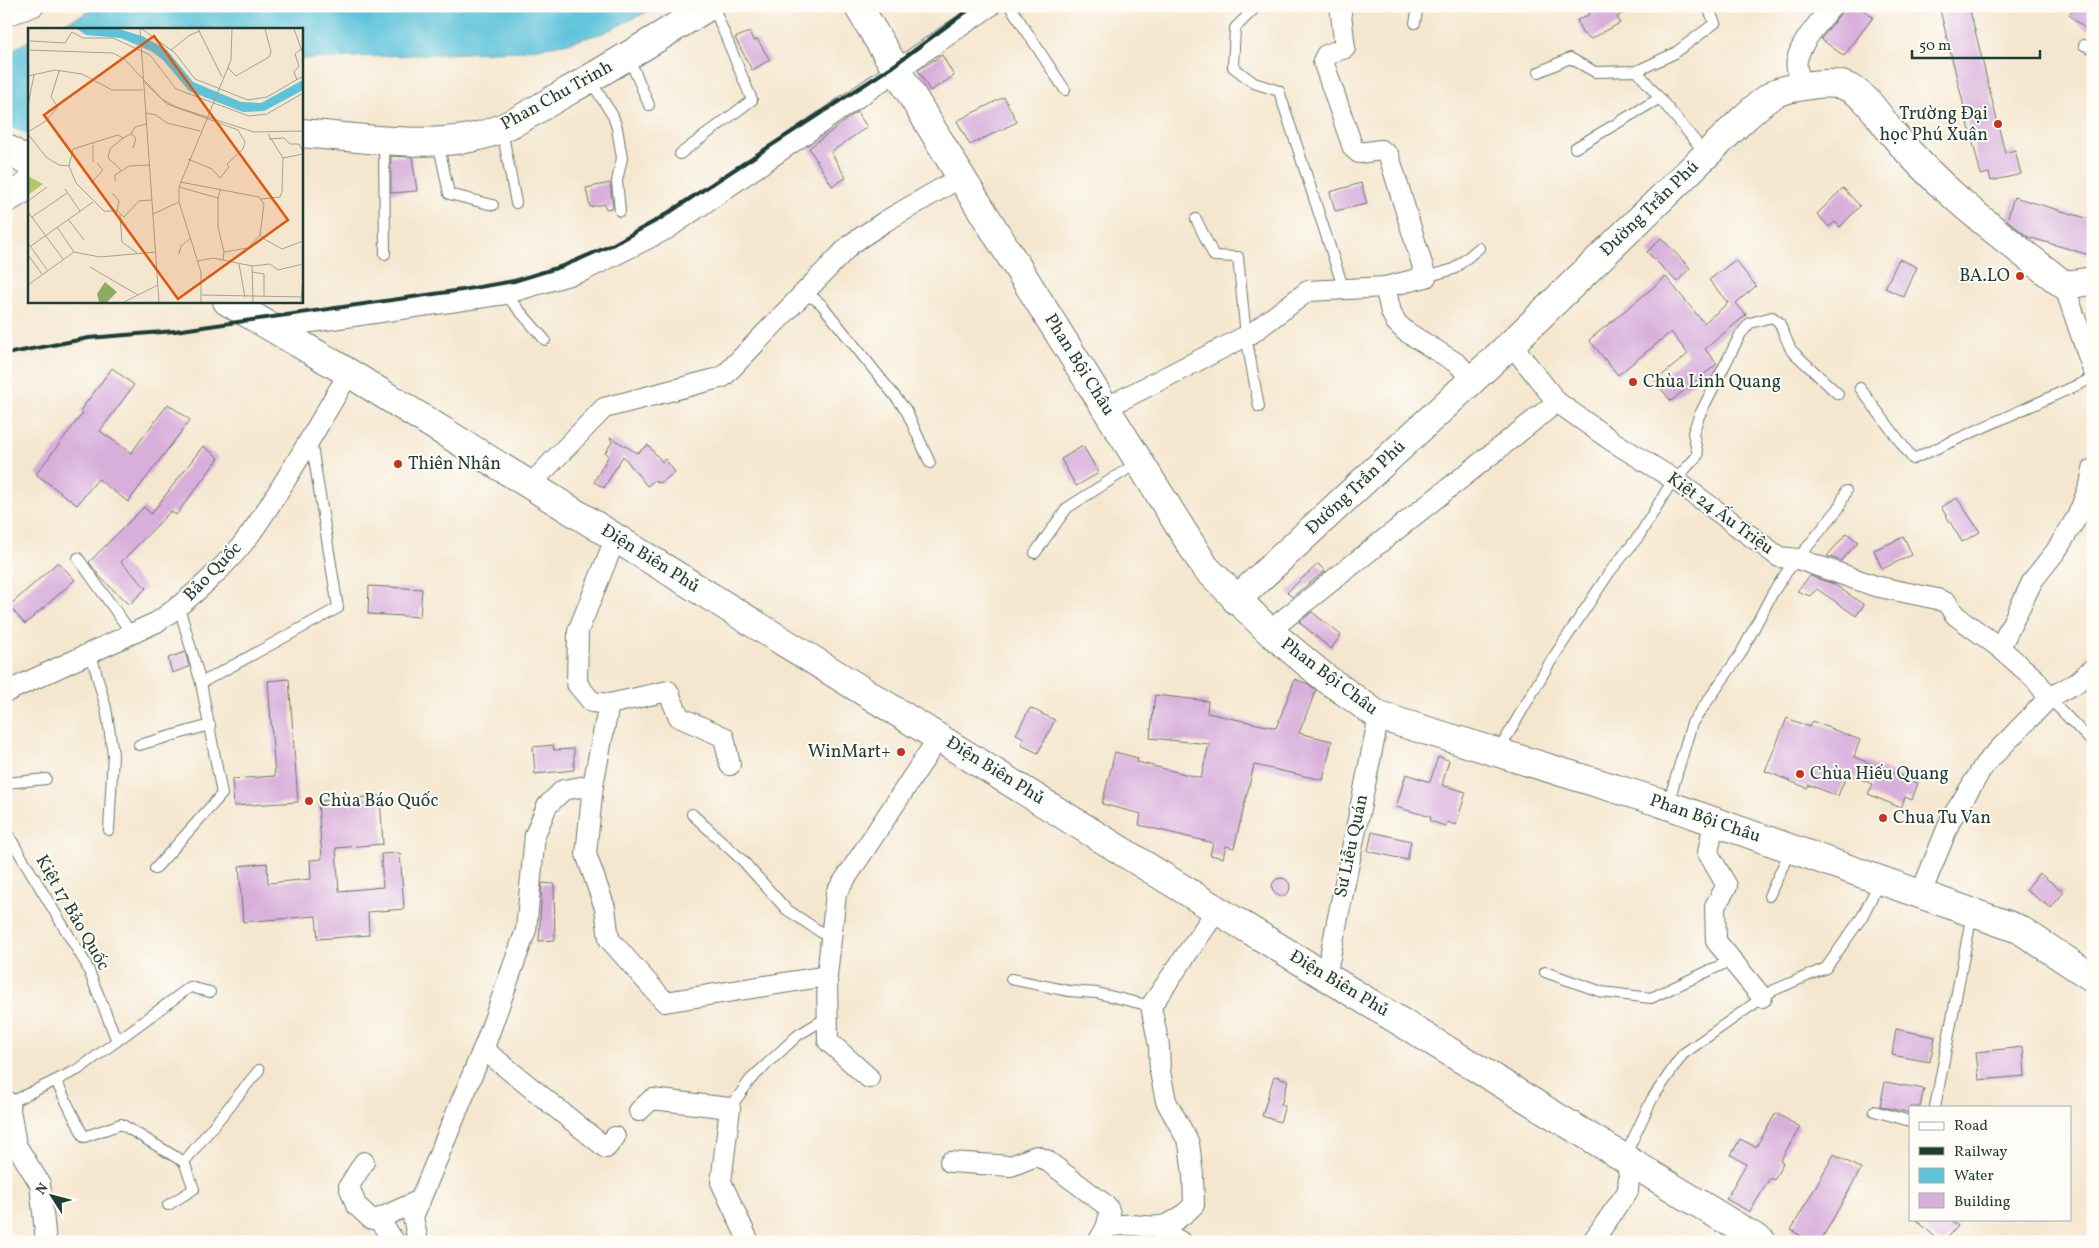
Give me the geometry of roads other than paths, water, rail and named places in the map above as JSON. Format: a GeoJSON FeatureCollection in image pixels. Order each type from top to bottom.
{"type":"FeatureCollection","features":[{"type":"Feature","properties":{"kind":"street"},"geometry":{"type":"LineString","coordinates":[[6,16],[34,6]]}},
{"type":"Feature","properties":{"kind":"street","name":"Phan Chu Trinh"},"geometry":{"type":"LineString","coordinates":[[302,133],[384,139],[438,140],[475,137],[515,122],[629,56],[709,6]]}},
{"type":"Feature","properties":{"kind":"street","name":"Phan Bội Châu"},"geometry":{"type":"LineString","coordinates":[[858,6],[961,177],[1205,567],[1269,631],[1324,677],[1379,716],[1668,805],[1973,911],[2019,929],[2093,978]]}},
{"type":"Feature","properties":{"kind":"street"},"geometry":{"type":"LineString","coordinates":[[270,328],[505,294],[583,271],[667,229],[990,6]]}},
{"type":"Feature","properties":{"kind":"street"},"geometry":{"type":"LineString","coordinates":[[1105,408],[1246,336],[1308,291],[1385,287],[1426,277],[1389,156],[1381,150],[1359,153],[1353,148],[1323,61],[1326,55],[1345,48],[1340,6]]}},
{"type":"Feature","properties":{"kind":"street"},"geometry":{"type":"LineString","coordinates":[[1802,87],[1797,61],[1804,45],[1832,6]]}},
{"type":"Feature","properties":{"kind":"street","name":"Đường Trần Phú"},"geometry":{"type":"LineString","coordinates":[[1236,600],[1511,344],[1739,123],[1777,92],[1821,84],[1840,84],[1854,90],[1869,103],[1916,160],[1950,194],[2064,285]]}},
{"type":"Feature","properties":{"kind":"street"},"geometry":{"type":"LineString","coordinates":[[530,485],[604,408],[710,382],[723,377],[862,236],[961,177]]}},
{"type":"Feature","properties":{"kind":"street"},"geometry":{"type":"LineString","coordinates":[[6,198],[28,186]]}},
{"type":"Feature","properties":{"kind":"street"},"geometry":{"type":"LineString","coordinates":[[2093,281],[2064,285],[2093,370]]}},
{"type":"Feature","properties":{"kind":"street"},"geometry":{"type":"LineString","coordinates":[[1385,287],[1391,312],[1396,322],[1405,331],[1458,364],[1473,380]]}},
{"type":"Feature","properties":{"kind":"street","name":"Điện Biên Phủ"},"geometry":{"type":"LineString","coordinates":[[229,302],[349,373],[1217,910],[1624,1156],[1762,1242]]}},
{"type":"Feature","properties":{"kind":"street","name":"Kiệt 24 Ấu Triệu"},"geometry":{"type":"LineString","coordinates":[[1511,344],[1558,402],[1612,441],[1676,480],[1779,557],[1798,559],[1875,586],[1937,599],[1946,603],[1955,615],[2000,648],[2035,679],[2049,698]]}},
{"type":"Feature","properties":{"kind":"street","name":"Bảo Quốc"},"geometry":{"type":"LineString","coordinates":[[6,692],[157,622],[178,607],[209,579],[250,534],[349,373]]}},
{"type":"Feature","properties":{"kind":"street"},"geometry":{"type":"LineString","coordinates":[[1269,631],[1558,402]]}},
{"type":"Feature","properties":{"kind":"street"},"geometry":{"type":"LineString","coordinates":[[2000,648],[2033,580],[2056,551],[2077,517],[2090,484],[2093,469]]}},
{"type":"Feature","properties":{"kind":"street"},"geometry":{"type":"LineString","coordinates":[[616,537],[578,631],[578,684],[592,702],[609,704],[668,691],[679,717],[724,737],[730,764]]}},
{"type":"Feature","properties":{"kind":"street"},"geometry":{"type":"LineString","coordinates":[[1921,893],[1952,819],[1985,764],[2049,698],[2076,682],[2093,668]]}},
{"type":"Feature","properties":{"kind":"street"},"geometry":{"type":"LineString","coordinates":[[609,704],[593,786],[586,854],[605,908],[609,939],[665,1002],[827,976]]}},
{"type":"Feature","properties":{"kind":"street","name":"Sư Liễu Quán"},"geometry":{"type":"LineString","coordinates":[[1326,976],[1379,716]]}},
{"type":"Feature","properties":{"kind":"street"},"geometry":{"type":"LineString","coordinates":[[869,1078],[828,1041],[827,976],[836,894],[940,737]]}},
{"type":"Feature","properties":{"kind":"street"},"geometry":{"type":"LineString","coordinates":[[418,1242],[413,1217],[483,1049],[526,930],[535,834],[547,806],[563,790],[593,786]]}},
{"type":"Feature","properties":{"kind":"street"},"geometry":{"type":"LineString","coordinates":[[1714,821],[1708,853],[1726,886],[1715,906],[1716,941],[1762,997]]}},
{"type":"Feature","properties":{"kind":"street"},"geometry":{"type":"LineString","coordinates":[[1102,1235],[1118,1225],[1158,1228],[1178,1220],[1194,1205],[1189,1143],[1166,1101],[1160,1072],[1159,1046],[1151,1006],[1217,910]]}},
{"type":"Feature","properties":{"kind":"street"},"geometry":{"type":"LineString","coordinates":[[483,1049],[606,1148],[615,1137]]}},
{"type":"Feature","properties":{"kind":"street"},"geometry":{"type":"LineString","coordinates":[[639,1111],[652,1099],[730,1108],[721,1182],[749,1242]]}},
{"type":"Feature","properties":{"kind":"street"},"geometry":{"type":"LineString","coordinates":[[8,1102],[16,1145],[40,1184],[46,1242]]}},
{"type":"Feature","properties":{"kind":"street"},"geometry":{"type":"LineString","coordinates":[[950,1162],[1012,1166],[1036,1156],[1046,1160],[1107,1206],[1110,1213],[1102,1235]]}},
{"type":"Feature","properties":{"kind":"street"},"geometry":{"type":"LineString","coordinates":[[1592,1242],[1628,1192],[1629,1175],[1624,1156]]}},
{"type":"Feature","properties":{"kind":"street"},"geometry":{"type":"LineString","coordinates":[[364,1162],[349,1186],[356,1205],[371,1219],[378,1219],[420,1200]]}},
{"type":"Feature","properties":{"kind":"street"},"geometry":{"type":"LineString","coordinates":[[378,1219],[396,1242]]}},
{"type":"Feature","properties":{"kind":"street"},"geometry":{"type":"LineString","coordinates":[[1158,1228],[1180,1242]]}},
{"type":"Feature","properties":{"kind":"lane"},"geometry":{"type":"LineString","coordinates":[[680,154],[752,100],[713,6]]}},
{"type":"Feature","properties":{"kind":"lane"},"geometry":{"type":"LineString","coordinates":[[1010,6],[1065,90]]}},
{"type":"Feature","properties":{"kind":"lane"},"geometry":{"type":"LineString","coordinates":[[1257,6],[1235,28],[1233,68],[1254,83],[1280,91],[1344,290]]}},
{"type":"Feature","properties":{"kind":"lane"},"geometry":{"type":"LineString","coordinates":[[1415,23],[1418,6]]}},
{"type":"Feature","properties":{"kind":"lane"},"geometry":{"type":"LineString","coordinates":[[1539,72],[1570,58],[1595,72],[1637,71],[1675,53],[1715,23],[1707,6]]}},
{"type":"Feature","properties":{"kind":"lane"},"geometry":{"type":"LineString","coordinates":[[629,56],[649,105]]}},
{"type":"Feature","properties":{"kind":"lane"},"geometry":{"type":"LineString","coordinates":[[1637,71],[1706,154]]}},
{"type":"Feature","properties":{"kind":"lane"},"geometry":{"type":"LineString","coordinates":[[589,79],[613,116],[617,128],[622,158],[617,181],[620,211]]}},
{"type":"Feature","properties":{"kind":"lane"},"geometry":{"type":"LineString","coordinates":[[1575,148],[1660,98]]}},
{"type":"Feature","properties":{"kind":"lane"},"geometry":{"type":"LineString","coordinates":[[502,127],[516,203]]}},
{"type":"Feature","properties":{"kind":"lane"},"geometry":{"type":"LineString","coordinates":[[384,139],[385,254]]}},
{"type":"Feature","properties":{"kind":"lane"},"geometry":{"type":"LineString","coordinates":[[438,140],[449,194],[494,205]]}},
{"type":"Feature","properties":{"kind":"lane"},"geometry":{"type":"LineString","coordinates":[[1196,219],[1214,256],[1238,258],[1246,336],[1259,407]]}},
{"type":"Feature","properties":{"kind":"lane"},"geometry":{"type":"LineString","coordinates":[[1426,277],[1454,269],[1479,248]]}},
{"type":"Feature","properties":{"kind":"lane"},"geometry":{"type":"LineString","coordinates":[[505,294],[545,340]]}},
{"type":"Feature","properties":{"kind":"lane"},"geometry":{"type":"LineString","coordinates":[[802,295],[815,299],[822,305],[906,410],[930,462]]}},
{"type":"Feature","properties":{"kind":"lane"},"geometry":{"type":"LineString","coordinates":[[1497,752],[1549,664],[1609,573],[1639,536],[1676,480],[1698,455],[1693,434],[1699,416],[1740,335],[1750,324],[1772,317],[1778,322],[1791,350],[1838,394]]}},
{"type":"Feature","properties":{"kind":"lane"},"geometry":{"type":"LineString","coordinates":[[1860,388],[1913,459],[2093,378]]}},
{"type":"Feature","properties":{"kind":"lane"},"geometry":{"type":"LineString","coordinates":[[201,683],[338,608],[310,437]]}},
{"type":"Feature","properties":{"kind":"lane"},"geometry":{"type":"LineString","coordinates":[[1035,553],[1067,508],[1138,462]]}},
{"type":"Feature","properties":{"kind":"lane"},"geometry":{"type":"LineString","coordinates":[[1668,805],[1692,723],[1740,655],[1772,594],[1839,508],[1846,491]]}},
{"type":"Feature","properties":{"kind":"lane"},"geometry":{"type":"LineString","coordinates":[[78,558],[132,634]]}},
{"type":"Feature","properties":{"kind":"lane"},"geometry":{"type":"LineString","coordinates":[[155,869],[222,794],[201,683],[178,607]]}},
{"type":"Feature","properties":{"kind":"lane"},"geometry":{"type":"LineString","coordinates":[[91,654],[106,708],[113,754],[109,830]]}},
{"type":"Feature","properties":{"kind":"lane"},"geometry":{"type":"LineString","coordinates":[[2049,698],[2093,744]]}},
{"type":"Feature","properties":{"kind":"lane"},"geometry":{"type":"LineString","coordinates":[[139,745],[210,725]]}},
{"type":"Feature","properties":{"kind":"lane"},"geometry":{"type":"LineString","coordinates":[[6,784],[46,779]]}},
{"type":"Feature","properties":{"kind":"lane"},"geometry":{"type":"LineString","coordinates":[[692,814],[743,861],[786,909],[831,939]]}},
{"type":"Feature","properties":{"kind":"lane","name":"Kiệt 17 Bảo Quốc"},"geometry":{"type":"LineString","coordinates":[[6,831],[86,964],[117,1041]]}},
{"type":"Feature","properties":{"kind":"lane"},"geometry":{"type":"LineString","coordinates":[[1769,896],[1791,848]]}},
{"type":"Feature","properties":{"kind":"lane"},"geometry":{"type":"LineString","coordinates":[[1624,1156],[1652,1099],[1683,1054],[1772,990],[1826,968],[1866,911],[1881,879]]}},
{"type":"Feature","properties":{"kind":"lane"},"geometry":{"type":"LineString","coordinates":[[1935,1106],[1973,911]]}},
{"type":"Feature","properties":{"kind":"lane"},"geometry":{"type":"LineString","coordinates":[[1545,972],[1602,992],[1651,998],[1732,960]]}},
{"type":"Feature","properties":{"kind":"lane"},"geometry":{"type":"LineString","coordinates":[[1011,979],[1069,991],[1097,993],[1151,1006]]}},
{"type":"Feature","properties":{"kind":"lane"},"geometry":{"type":"LineString","coordinates":[[8,1102],[79,1069],[190,987],[210,992]]}},
{"type":"Feature","properties":{"kind":"lane"},"geometry":{"type":"LineString","coordinates":[[730,1108],[750,1080],[798,1035],[828,1017]]}},
{"type":"Feature","properties":{"kind":"lane"},"geometry":{"type":"LineString","coordinates":[[184,1162],[259,1070]]}},
{"type":"Feature","properties":{"kind":"lane"},"geometry":{"type":"LineString","coordinates":[[56,1081],[84,1137],[121,1124],[184,1162],[194,1189],[168,1205]]}},
{"type":"Feature","properties":{"kind":"lane"},"geometry":{"type":"LineString","coordinates":[[1874,1111],[1909,1121]]}},
{"type":"Feature","properties":{"kind":"water"},"geometry":{"type":"Polygon","coordinates":[[[102,6],[659,6],[603,33],[564,44],[518,51],[302,59],[302,28],[54,28],[102,6]]]}},
{"type":"Feature","properties":{"kind":"water"},"geometry":{"type":"Polygon","coordinates":[[[28,42],[28,144],[6,155],[6,53],[28,42]]]}},
{"type":"Feature","properties":{"kind":"railway"},"geometry":{"type":"LineString","coordinates":[[6,354],[89,338],[175,331],[462,290],[514,281],[563,266],[612,245],[657,220],[893,66],[974,6]]}},
{"type":"Feature","properties":{"kind":"place","name":"Trường Đại học Phú Xuân"},"geometry":{"type":"Point","coordinates":[1998,124]}},
{"type":"Feature","properties":{"kind":"place","name":"BA.LO"},"geometry":{"type":"Point","coordinates":[2020,276]}},
{"type":"Feature","properties":{"kind":"place","name":"Chùa Linh Quang"},"geometry":{"type":"Point","coordinates":[1633,382]}},
{"type":"Feature","properties":{"kind":"place","name":"Thiên Nhân"},"geometry":{"type":"Point","coordinates":[398,464]}},
{"type":"Feature","properties":{"kind":"place","name":"WinMart+"},"geometry":{"type":"Point","coordinates":[901,752]}},
{"type":"Feature","properties":{"kind":"place","name":"Chùa Hiếu Quang"},"geometry":{"type":"Point","coordinates":[1800,774]}},
{"type":"Feature","properties":{"kind":"place","name":"Chùa Báo Quốc"},"geometry":{"type":"Point","coordinates":[309,801]}},
{"type":"Feature","properties":{"kind":"place","name":"Chua Tu Van"},"geometry":{"type":"Point","coordinates":[1883,818]}}]}
